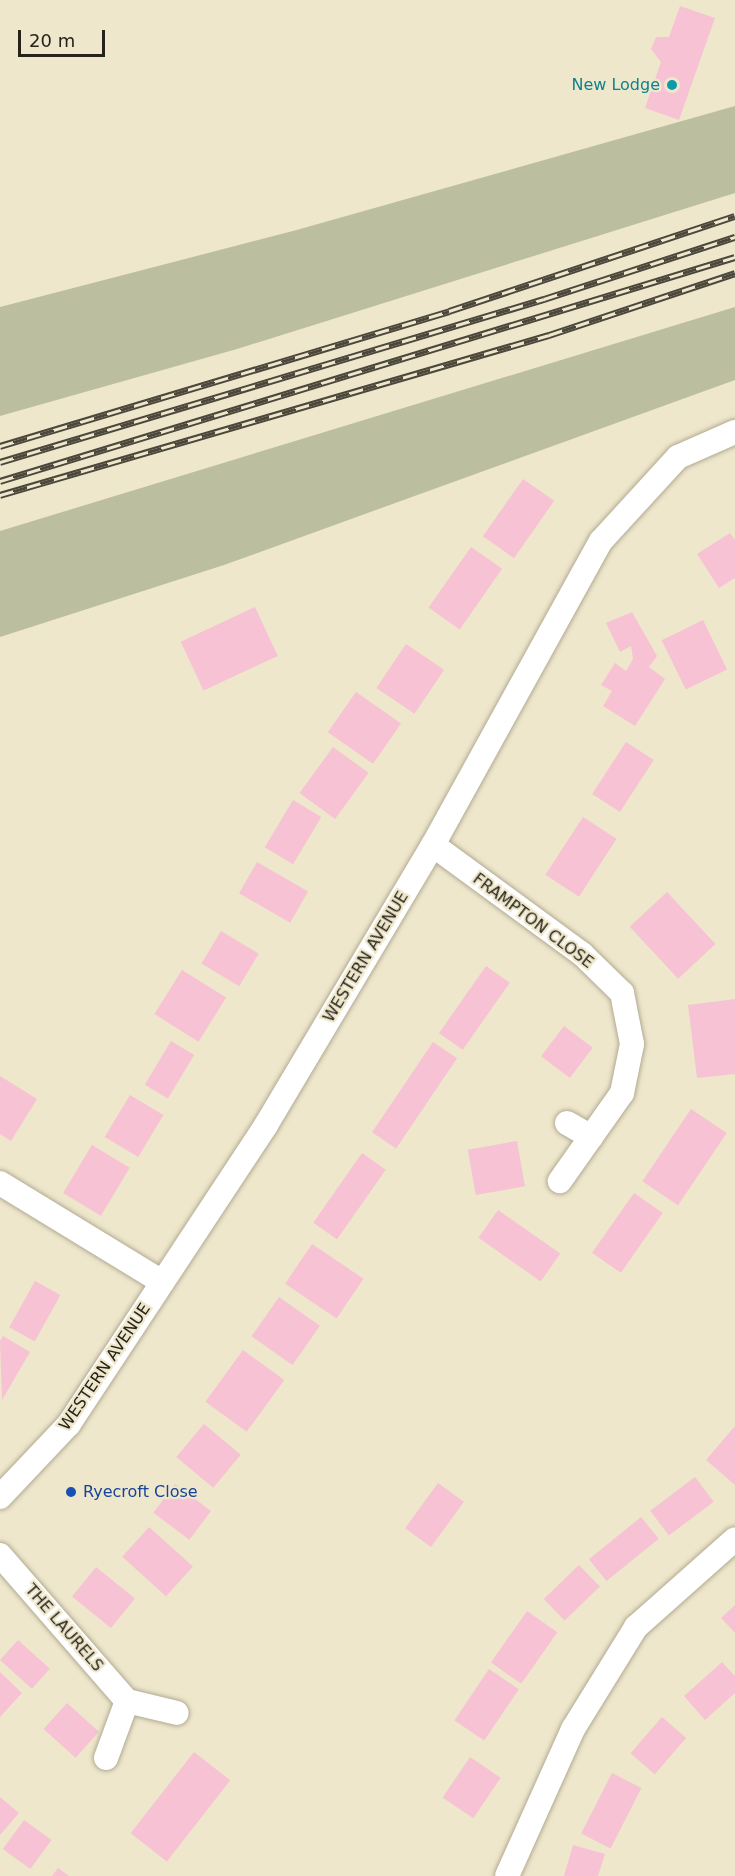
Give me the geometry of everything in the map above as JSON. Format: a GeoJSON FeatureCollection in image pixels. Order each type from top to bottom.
{"type":"FeatureCollection","features":[{"type":"Feature","properties":{"kind":"street","name":"WESTERN AVENUE"},"geometry":{"type":"LineString","coordinates":[[0,1497],[69,1424],[266,1125],[433,845],[601,541],[678,457],[735,432]]}},
{"type":"Feature","properties":{"kind":"street","name":"FRAMPTON CLOSE"},"geometry":{"type":"LineString","coordinates":[[433,845],[582,954],[622,993],[633,1044],[622,1093],[560,1181]]}},
{"type":"Feature","properties":{"kind":"street"},"geometry":{"type":"LineString","coordinates":[[567,1123],[591,1137]]}},
{"type":"Feature","properties":{"kind":"street"},"geometry":{"type":"LineString","coordinates":[[0,1183],[162,1282]]}},
{"type":"Feature","properties":{"kind":"street"},"geometry":{"type":"LineString","coordinates":[[507,1876],[573,1729],[636,1627],[735,1539]]}},
{"type":"Feature","properties":{"kind":"street","name":"THE LAURELS"},"geometry":{"type":"LineString","coordinates":[[0,1555],[127,1701]]}},
{"type":"Feature","properties":{"kind":"street"},"geometry":{"type":"LineString","coordinates":[[106,1758],[127,1701],[177,1713]]}},
{"type":"Feature","properties":{"kind":"green space"},"geometry":{"type":"Polygon","coordinates":[[[735,106],[735,193],[237,349],[0,416],[0,307],[293,231],[735,106]]]}},
{"type":"Feature","properties":{"kind":"green space"},"geometry":{"type":"Polygon","coordinates":[[[735,307],[735,380],[224,565],[0,637],[0,531],[735,307]]]}},
{"type":"Feature","properties":{"kind":"building","name":"New Lodge"},"geometry":{"type":"Polygon","coordinates":[[[680,6],[715,18],[679,120],[645,108],[661,62],[651,49],[656,37],[669,37],[680,6]]]}},
{"type":"Feature","properties":{"kind":"building"},"geometry":{"type":"Polygon","coordinates":[[[523,479],[554,501],[514,558],[483,536],[523,479]]]}},
{"type":"Feature","properties":{"kind":"building"},"geometry":{"type":"Polygon","coordinates":[[[730,533],[735,540],[735,578],[719,588],[697,554],[730,533]]]}},
{"type":"Feature","properties":{"kind":"building"},"geometry":{"type":"Polygon","coordinates":[[[471,547],[502,569],[460,629],[429,608],[471,547]]]}},
{"type":"Feature","properties":{"kind":"building"},"geometry":{"type":"Polygon","coordinates":[[[255,607],[278,656],[204,691],[181,642],[255,607]]]}},
{"type":"Feature","properties":{"kind":"building"},"geometry":{"type":"Polygon","coordinates":[[[632,612],[657,656],[649,667],[665,679],[635,726],[603,706],[612,691],[601,685],[615,663],[626,671],[633,659],[631,646],[620,652],[606,623],[632,612]]]}},
{"type":"Feature","properties":{"kind":"building"},"geometry":{"type":"Polygon","coordinates":[[[703,620],[727,669],[686,690],[662,640],[703,620]]]}},
{"type":"Feature","properties":{"kind":"building"},"geometry":{"type":"Polygon","coordinates":[[[406,644],[444,670],[414,714],[376,688],[406,644]]]}},
{"type":"Feature","properties":{"kind":"building"},"geometry":{"type":"Polygon","coordinates":[[[356,692],[401,724],[373,764],[328,732],[356,692]]]}},
{"type":"Feature","properties":{"kind":"building"},"geometry":{"type":"Polygon","coordinates":[[[626,742],[654,760],[620,812],[592,794],[626,742]]]}},
{"type":"Feature","properties":{"kind":"building"},"geometry":{"type":"Polygon","coordinates":[[[333,747],[369,773],[335,819],[299,793],[333,747]]]}},
{"type":"Feature","properties":{"kind":"building"},"geometry":{"type":"Polygon","coordinates":[[[293,800],[321,817],[293,864],[265,847],[293,800]]]}},
{"type":"Feature","properties":{"kind":"building"},"geometry":{"type":"Polygon","coordinates":[[[583,817],[617,839],[579,897],[545,875],[583,817]]]}},
{"type":"Feature","properties":{"kind":"building"},"geometry":{"type":"Polygon","coordinates":[[[257,862],[308,892],[290,923],[239,893],[257,862]]]}},
{"type":"Feature","properties":{"kind":"building"},"geometry":{"type":"Polygon","coordinates":[[[667,892],[715,944],[678,979],[630,927],[667,892]]]}},
{"type":"Feature","properties":{"kind":"building"},"geometry":{"type":"Polygon","coordinates":[[[221,931],[259,954],[239,986],[201,964],[221,931]]]}},
{"type":"Feature","properties":{"kind":"building"},"geometry":{"type":"Polygon","coordinates":[[[486,966],[510,983],[463,1050],[439,1033],[486,966]]]}},
{"type":"Feature","properties":{"kind":"building"},"geometry":{"type":"Polygon","coordinates":[[[182,970],[226,998],[199,1042],[154,1014],[182,970]]]}},
{"type":"Feature","properties":{"kind":"building"},"geometry":{"type":"Polygon","coordinates":[[[735,999],[735,1074],[697,1078],[688,1005],[735,999]]]}},
{"type":"Feature","properties":{"kind":"building"},"geometry":{"type":"Polygon","coordinates":[[[564,1026],[593,1048],[570,1078],[541,1056],[564,1026]]]}},
{"type":"Feature","properties":{"kind":"building"},"geometry":{"type":"Polygon","coordinates":[[[171,1041],[194,1055],[168,1099],[145,1085],[171,1041]]]}},
{"type":"Feature","properties":{"kind":"building"},"geometry":{"type":"Polygon","coordinates":[[[433,1042],[457,1058],[396,1149],[372,1132],[433,1042]]]}},
{"type":"Feature","properties":{"kind":"building"},"geometry":{"type":"Polygon","coordinates":[[[0,1076],[37,1099],[11,1141],[0,1134],[0,1076]]]}},
{"type":"Feature","properties":{"kind":"building"},"geometry":{"type":"Polygon","coordinates":[[[130,1095],[163,1115],[138,1157],[105,1137],[130,1095]]]}},
{"type":"Feature","properties":{"kind":"building"},"geometry":{"type":"Polygon","coordinates":[[[691,1109],[727,1133],[678,1205],[642,1181],[691,1109]]]}},
{"type":"Feature","properties":{"kind":"building"},"geometry":{"type":"Polygon","coordinates":[[[517,1141],[525,1186],[476,1195],[468,1150],[517,1141]]]}},
{"type":"Feature","properties":{"kind":"building"},"geometry":{"type":"Polygon","coordinates":[[[92,1145],[130,1168],[101,1216],[63,1193],[92,1145]]]}},
{"type":"Feature","properties":{"kind":"building"},"geometry":{"type":"Polygon","coordinates":[[[362,1153],[386,1170],[337,1239],[313,1223],[362,1153]]]}},
{"type":"Feature","properties":{"kind":"building"},"geometry":{"type":"Polygon","coordinates":[[[634,1193],[663,1213],[621,1273],[592,1253],[634,1193]]]}},
{"type":"Feature","properties":{"kind":"building"},"geometry":{"type":"Polygon","coordinates":[[[498,1210],[560,1254],[541,1281],[478,1238],[498,1210]]]}},
{"type":"Feature","properties":{"kind":"building"},"geometry":{"type":"Polygon","coordinates":[[[312,1244],[363,1279],[337,1318],[285,1284],[312,1244]]]}},
{"type":"Feature","properties":{"kind":"building"},"geometry":{"type":"Polygon","coordinates":[[[35,1281],[60,1295],[35,1341],[9,1327],[35,1281]]]}},
{"type":"Feature","properties":{"kind":"building"},"geometry":{"type":"Polygon","coordinates":[[[279,1297],[320,1326],[292,1365],[251,1336],[279,1297]]]}},
{"type":"Feature","properties":{"kind":"building"},"geometry":{"type":"Polygon","coordinates":[[[3,1336],[30,1352],[2,1400],[0,1341],[3,1336]]]}},
{"type":"Feature","properties":{"kind":"building"},"geometry":{"type":"Polygon","coordinates":[[[243,1350],[284,1380],[247,1432],[205,1402],[243,1350]]]}},
{"type":"Feature","properties":{"kind":"building"},"geometry":{"type":"Polygon","coordinates":[[[204,1424],[241,1455],[213,1488],[176,1457],[204,1424]]]}},
{"type":"Feature","properties":{"kind":"building"},"geometry":{"type":"Polygon","coordinates":[[[735,1426],[735,1485],[706,1460],[735,1426]]]}},
{"type":"Feature","properties":{"kind":"building"},"geometry":{"type":"Polygon","coordinates":[[[695,1477],[714,1502],[669,1535],[650,1511],[695,1477]]]}},
{"type":"Feature","properties":{"kind":"building"},"geometry":{"type":"Polygon","coordinates":[[[438,1483],[464,1502],[431,1547],[405,1528],[438,1483]]]}},
{"type":"Feature","properties":{"kind":"building"},"geometry":{"type":"Polygon","coordinates":[[[175,1484],[211,1511],[189,1540],[153,1513],[175,1484]]]}},
{"type":"Feature","properties":{"kind":"building"},"geometry":{"type":"Polygon","coordinates":[[[641,1517],[659,1539],[607,1581],[589,1559],[641,1517]]]}},
{"type":"Feature","properties":{"kind":"building"},"geometry":{"type":"Polygon","coordinates":[[[149,1527],[193,1566],[166,1596],[122,1557],[149,1527]]]}},
{"type":"Feature","properties":{"kind":"building"},"geometry":{"type":"Polygon","coordinates":[[[579,1565],[600,1587],[565,1621],[544,1599],[579,1565]]]}},
{"type":"Feature","properties":{"kind":"building"},"geometry":{"type":"Polygon","coordinates":[[[96,1567],[135,1598],[111,1628],[72,1597],[96,1567]]]}},
{"type":"Feature","properties":{"kind":"building"},"geometry":{"type":"Polygon","coordinates":[[[735,1605],[735,1633],[721,1618],[735,1605]]]}},
{"type":"Feature","properties":{"kind":"building"},"geometry":{"type":"Polygon","coordinates":[[[527,1611],[557,1632],[521,1684],[491,1663],[527,1611]]]}},
{"type":"Feature","properties":{"kind":"building"},"geometry":{"type":"Polygon","coordinates":[[[18,1640],[50,1669],[32,1689],[0,1660],[18,1640]]]}},
{"type":"Feature","properties":{"kind":"building"},"geometry":{"type":"Polygon","coordinates":[[[722,1662],[735,1676],[735,1693],[705,1720],[684,1696],[722,1662]]]}},
{"type":"Feature","properties":{"kind":"building"},"geometry":{"type":"Polygon","coordinates":[[[489,1669],[519,1689],[484,1741],[454,1720],[489,1669]]]}},
{"type":"Feature","properties":{"kind":"building"},"geometry":{"type":"Polygon","coordinates":[[[0,1672],[22,1693],[0,1717],[0,1672]]]}},
{"type":"Feature","properties":{"kind":"building"},"geometry":{"type":"Polygon","coordinates":[[[67,1703],[99,1732],[76,1758],[44,1729],[67,1703]]]}},
{"type":"Feature","properties":{"kind":"building"},"geometry":{"type":"Polygon","coordinates":[[[662,1717],[686,1738],[655,1774],[631,1753],[662,1717]]]}},
{"type":"Feature","properties":{"kind":"building"},"geometry":{"type":"Polygon","coordinates":[[[194,1752],[230,1780],[167,1861],[131,1833],[194,1752]]]}},
{"type":"Feature","properties":{"kind":"building"},"geometry":{"type":"Polygon","coordinates":[[[470,1757],[501,1778],[473,1818],[443,1798],[470,1757]]]}},
{"type":"Feature","properties":{"kind":"building"},"geometry":{"type":"Polygon","coordinates":[[[612,1773],[641,1788],[611,1849],[581,1834],[612,1773]]]}},
{"type":"Feature","properties":{"kind":"building"},"geometry":{"type":"Polygon","coordinates":[[[0,1797],[19,1813],[0,1835],[0,1797]]]}},
{"type":"Feature","properties":{"kind":"building"},"geometry":{"type":"Polygon","coordinates":[[[24,1820],[52,1840],[30,1869],[3,1849],[24,1820]]]}},
{"type":"Feature","properties":{"kind":"building"},"geometry":{"type":"Polygon","coordinates":[[[573,1845],[605,1854],[598,1876],[564,1876],[573,1845]]]}},
{"type":"Feature","properties":{"kind":"building"},"geometry":{"type":"Polygon","coordinates":[[[58,1868],[69,1876],[52,1876],[58,1868]]]}},
{"type":"Feature","properties":{"kind":"railway"},"geometry":{"type":"LineString","coordinates":[[0,446],[449,311],[735,216]]}},
{"type":"Feature","properties":{"kind":"railway"},"geometry":{"type":"LineString","coordinates":[[0,462],[544,299],[735,237]]}},
{"type":"Feature","properties":{"kind":"railway"},"geometry":{"type":"LineString","coordinates":[[0,481],[735,257]]}},
{"type":"Feature","properties":{"kind":"railway"},"geometry":{"type":"LineString","coordinates":[[0,495],[549,335],[735,273]]}},
{"type":"Feature","properties":{"kind":"place","name":"New Lodge"},"geometry":{"type":"Point","coordinates":[672,85]}},
{"type":"Feature","properties":{"kind":"place","name":"Ryecroft Close"},"geometry":{"type":"Point","coordinates":[71,1492]}}]}
